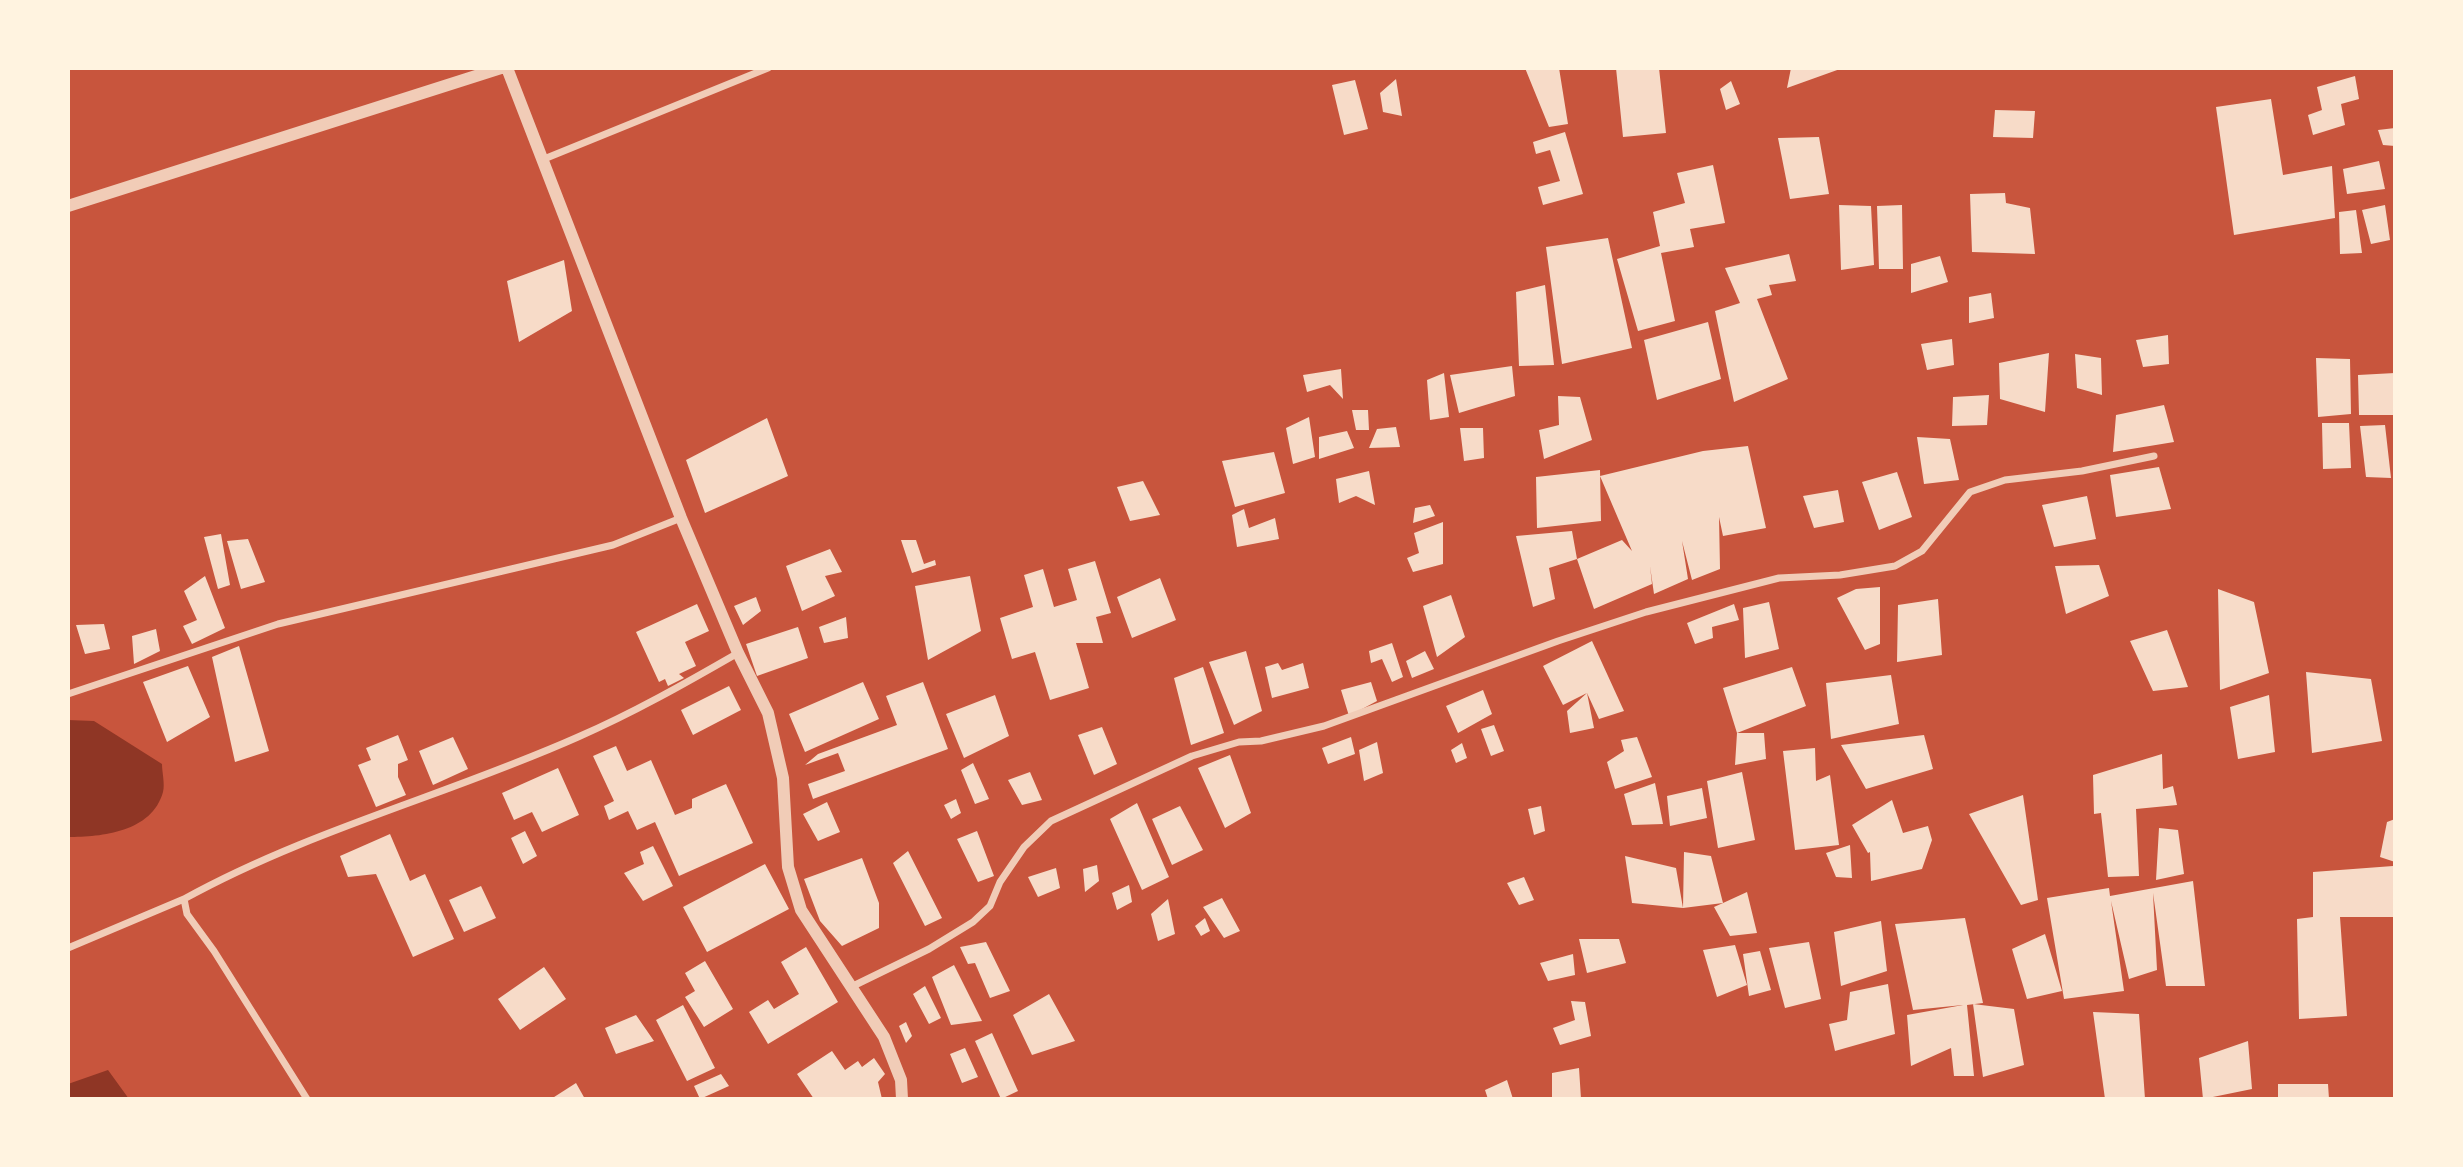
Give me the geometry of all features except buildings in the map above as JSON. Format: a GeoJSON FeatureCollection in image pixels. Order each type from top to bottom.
{"type":"FeatureCollection","features":[{"type":"Feature","properties":{"kind":"street"},"geometry":{"type":"LineString","coordinates":[[68,206],[501,68]]}},
{"type":"Feature","properties":{"kind":"street"},"geometry":{"type":"LineString","coordinates":[[507,68],[681,518],[738,653],[768,713],[783,778],[788,867],[801,910],[884,1037],[901,1080],[902,1099]]}},
{"type":"Feature","properties":{"kind":"street"},"geometry":{"type":"LineString","coordinates":[[544,159],[768,68]]}},
{"type":"Feature","properties":{"kind":"street"},"geometry":{"type":"LineString","coordinates":[[851,987],[929,949],[973,922],[990,906],[1000,882],[1024,847],[1051,821],[1192,756],[1239,742],[1261,741],[1324,726],[1646,612],[1779,578],[1840,575],[1895,566],[1922,551],[1970,492],[2006,480],[2082,471],[2154,456]]}},
{"type":"Feature","properties":{"kind":"street"},"geometry":{"type":"LineString","coordinates":[[68,694],[278,624],[591,551],[681,518]]}},
{"type":"Feature","properties":{"kind":"street"},"geometry":{"type":"LineString","coordinates":[[68,948],[184,900],[228,875],[316,837],[578,737],[738,653]]}},
{"type":"Feature","properties":{"kind":"street"},"geometry":{"type":"LineString","coordinates":[[184,900],[187,914],[214,951],[307,1099]]}},
{"type":"Feature","properties":{"kind":"shaded area"},"geometry":{"type":"Polygon","coordinates":[[[68,720],[94,721],[162,764],[163,792],[148,816],[137,824],[110,833],[68,837],[68,720]]]}},
{"type":"Feature","properties":{"kind":"shaded area"},"geometry":{"type":"Polygon","coordinates":[[[108,1070],[129,1099],[68,1099],[68,1084],[108,1070]]]}}]}
